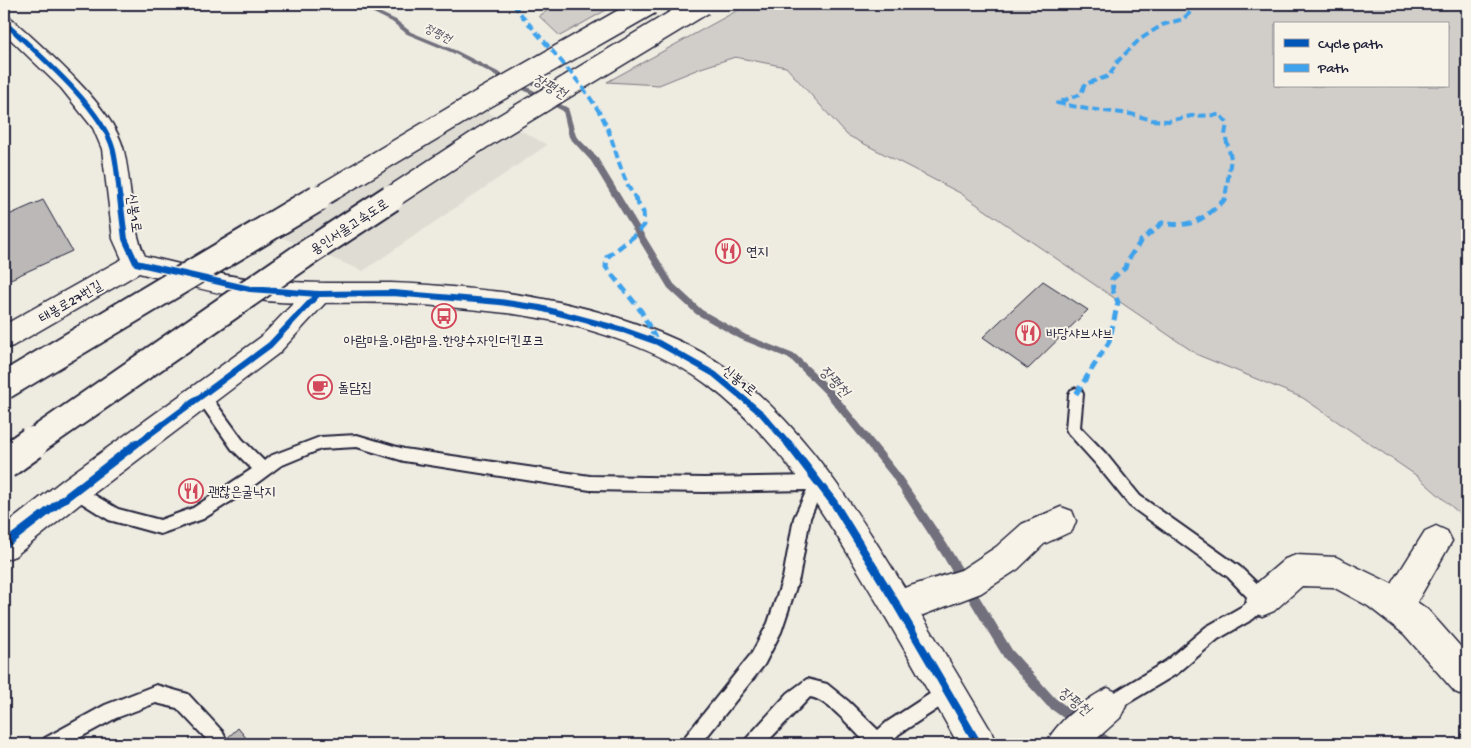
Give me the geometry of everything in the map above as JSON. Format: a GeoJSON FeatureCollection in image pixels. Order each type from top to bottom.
{"type":"FeatureCollection","features":[{"type":"Feature","properties":{"kind":"main road"},"geometry":{"type":"LineString","coordinates":[[4,386],[485,98],[650,4]]}},
{"type":"Feature","properties":{"kind":"main road","name":"용인서울고속도로"},"geometry":{"type":"LineString","coordinates":[[4,463],[304,255],[482,138],[703,4]]}},
{"type":"Feature","properties":{"kind":"main road","name":"신봉1로"},"geometry":{"type":"LineString","coordinates":[[4,22],[68,83],[103,126],[113,149],[125,239],[136,263],[250,289],[318,294],[394,293],[500,302],[540,308],[623,330],[658,342],[714,374],[762,414],[798,455],[910,602],[948,692],[978,744]]}},
{"type":"Feature","properties":{"kind":"main road","name":"태봉로27번길"},"geometry":{"type":"LineString","coordinates":[[4,338],[136,263]]}},
{"type":"Feature","properties":{"kind":"main road"},"geometry":{"type":"LineString","coordinates":[[4,545],[74,490],[270,345],[318,294]]}},
{"type":"Feature","properties":{"kind":"main road"},"geometry":{"type":"LineString","coordinates":[[910,602],[970,582],[1007,558],[1033,534],[1061,521]]}},
{"type":"Feature","properties":{"kind":"main road"},"geometry":{"type":"LineString","coordinates":[[1396,607],[1436,541]]}},
{"type":"Feature","properties":{"kind":"main road"},"geometry":{"type":"LineString","coordinates":[[1262,600],[1296,570],[1336,572],[1380,596],[1416,622],[1467,680]]}},
{"type":"Feature","properties":{"kind":"main road"},"geometry":{"type":"LineString","coordinates":[[1064,744],[1108,706]]}},
{"type":"Feature","properties":{"kind":"lane"},"geometry":{"type":"LineString","coordinates":[[1076,394],[1073,429],[1101,459],[1135,501],[1234,572],[1262,600],[1247,613],[1212,633],[1172,667],[1108,706]]}},
{"type":"Feature","properties":{"kind":"lane"},"geometry":{"type":"LineString","coordinates":[[202,395],[237,444],[263,470]]}},
{"type":"Feature","properties":{"kind":"lane"},"geometry":{"type":"LineString","coordinates":[[74,490],[114,515],[160,527],[198,514],[236,490],[275,461],[320,443],[357,441],[404,456],[590,483],[704,485],[818,483],[802,518],[792,578],[775,626],[758,659],[690,744]]}},
{"type":"Feature","properties":{"kind":"lane"},"geometry":{"type":"LineString","coordinates":[[753,744],[794,699],[807,688],[821,690],[842,707],[878,744],[893,728],[948,692]]}},
{"type":"Feature","properties":{"kind":"lane"},"geometry":{"type":"LineString","coordinates":[[51,744],[111,711],[156,694],[182,700],[216,737]]}},
{"type":"Feature","properties":{"kind":"shaded area"},"geometry":{"type":"Polygon","coordinates":[[[558,4],[617,4],[560,36],[539,16],[558,4]]]}},
{"type":"Feature","properties":{"kind":"shaded area"},"geometry":{"type":"Polygon","coordinates":[[[749,4],[1467,4],[1467,520],[1417,476],[1303,398],[1198,355],[960,193],[847,135],[786,67],[735,57],[659,85],[607,82],[749,4]]]}},
{"type":"Feature","properties":{"kind":"shaded area"},"geometry":{"type":"Polygon","coordinates":[[[473,104],[547,145],[363,271],[271,233],[473,104]]]}},
{"type":"Feature","properties":{"kind":"building"},"geometry":{"type":"Polygon","coordinates":[[[43,200],[72,251],[4,282],[4,217],[43,200]]]}},
{"type":"Feature","properties":{"kind":"building"},"geometry":{"type":"Polygon","coordinates":[[[1043,281],[1088,310],[1028,369],[983,337],[1043,281]]]}},
{"type":"Feature","properties":{"kind":"building"},"geometry":{"type":"Polygon","coordinates":[[[238,728],[251,744],[221,744],[238,728]]]}},
{"type":"Feature","properties":{"kind":"waterway","name":"장평천"},"geometry":{"type":"LineString","coordinates":[[358,4],[394,21],[409,33],[455,52],[566,110],[573,137],[594,159],[671,286],[699,312],[743,337],[793,357],[828,391],[894,473],[943,547],[1008,654],[1051,702],[1077,721]]}},
{"type":"Feature","properties":{"kind":"waterway","name":"장평천"},"geometry":{"type":"LineString","coordinates":[[1090,731],[1110,744]]}},
{"type":"Feature","properties":{"kind":"marked path"},"geometry":{"type":"LineString","coordinates":[[513,4],[592,100],[609,133],[628,187],[645,216],[644,225],[640,230],[607,257],[606,267],[641,311],[657,342]]}},
{"type":"Feature","properties":{"kind":"marked path"},"geometry":{"type":"LineString","coordinates":[[1076,394],[1109,342],[1118,302],[1113,291],[1112,279],[1125,268],[1127,261],[1141,241],[1162,223],[1190,225],[1203,219],[1225,200],[1231,158],[1225,135],[1227,123],[1220,115],[1191,116],[1169,121],[1152,120],[1131,114],[1087,109],[1057,103],[1081,94],[1085,84],[1109,76],[1118,61],[1139,40],[1162,25],[1183,19],[1199,4]]}},
{"type":"Feature","properties":{"kind":"cycle path"},"geometry":{"type":"LineString","coordinates":[[4,22],[68,83],[103,126],[113,149],[125,239],[136,263],[250,289],[318,294],[393,293],[500,302],[540,308],[623,330],[657,342],[714,374],[762,414],[798,455],[834,503],[897,605],[978,744]]}},
{"type":"Feature","properties":{"kind":"cycle path"},"geometry":{"type":"LineString","coordinates":[[4,545],[74,490],[270,345],[318,294]]}},
{"type":"Feature","properties":{"kind":"place","name":"연지"},"geometry":{"type":"Point","coordinates":[728,251]}},
{"type":"Feature","properties":{"kind":"place","name":"아람마을.아람마을.한양수자인더킨포크"},"geometry":{"type":"Point","coordinates":[444,316]}},
{"type":"Feature","properties":{"kind":"place","name":"바당샤브샤브"},"geometry":{"type":"Point","coordinates":[1028,333]}},
{"type":"Feature","properties":{"kind":"place","name":"돌담집"},"geometry":{"type":"Point","coordinates":[320,387]}},
{"type":"Feature","properties":{"kind":"place","name":"괜찮은굴낙지"},"geometry":{"type":"Point","coordinates":[191,491]}},
{"type":"Feature","properties":{"kind":"water label","name":"정평천"},"geometry":{"type":"Point","coordinates":[438,33]}}]}
